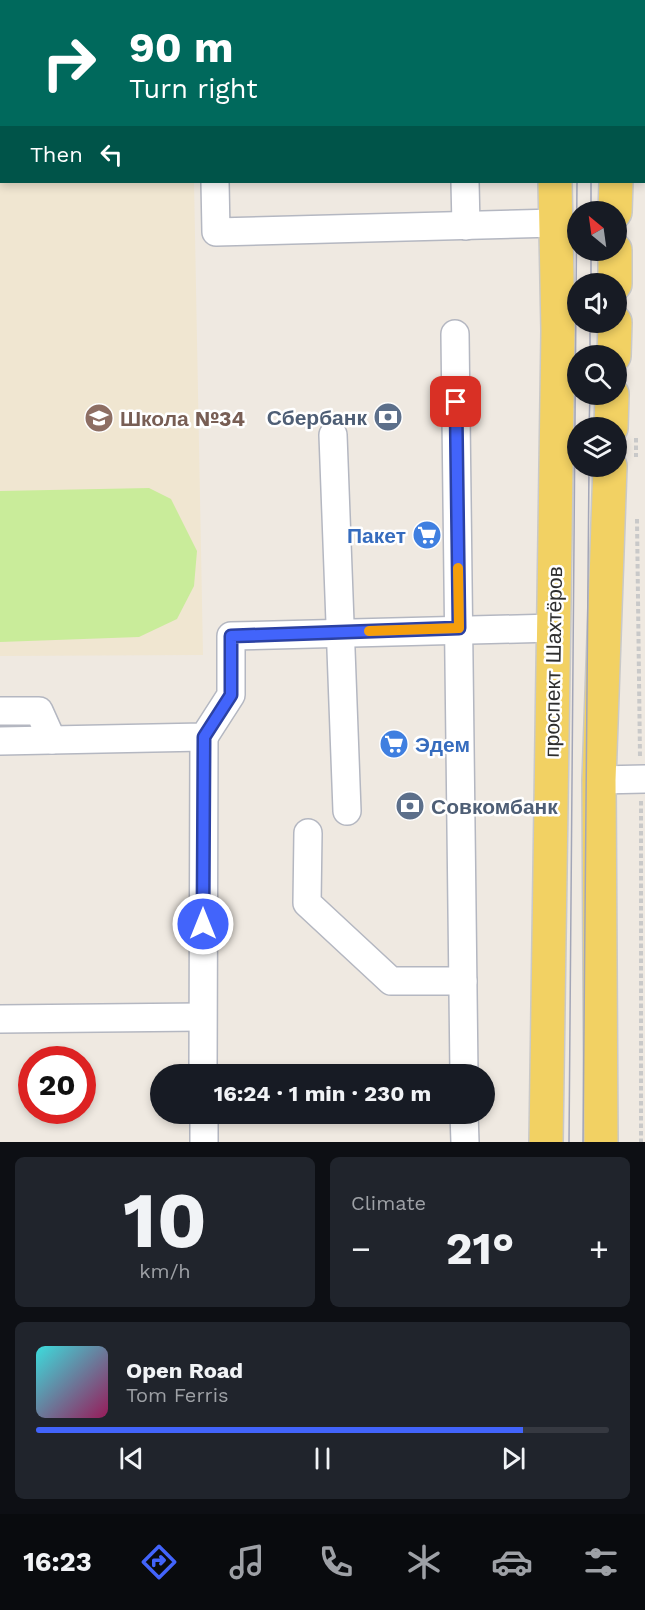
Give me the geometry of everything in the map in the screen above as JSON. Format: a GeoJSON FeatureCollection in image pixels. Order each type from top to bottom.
{"type":"FeatureCollection","features":[{"type":"Feature","properties":{"kind":"main road","name":"проспект Шахтёров"},"geometry":{"type":"LineString","coordinates":[[546,1142],[558,331],[555,183]]}},
{"type":"Feature","properties":{"kind":"main road"},"geometry":{"type":"LineString","coordinates":[[615,201],[616,183]]}},
{"type":"Feature","properties":{"kind":"main road"},"geometry":{"type":"LineString","coordinates":[[602,1142],[599,780],[622,477]]}},
{"type":"Feature","properties":{"kind":"lane"},"geometry":{"type":"LineString","coordinates":[[215,183],[216,232],[556,223]]}},
{"type":"Feature","properties":{"kind":"lane"},"geometry":{"type":"LineString","coordinates":[[465,183],[466,226]]}},
{"type":"Feature","properties":{"kind":"lane"},"geometry":{"type":"LineString","coordinates":[[455,334],[464,1064]]}},
{"type":"Feature","properties":{"kind":"lane"},"geometry":{"type":"LineString","coordinates":[[333,435],[347,811]]}},
{"type":"Feature","properties":{"kind":"lane"},"geometry":{"type":"LineString","coordinates":[[203,1064],[204,737],[231,695],[231,636],[459,628],[554,628]]}},
{"type":"Feature","properties":{"kind":"lane"},"geometry":{"type":"LineString","coordinates":[[0,711],[39,711],[51,740]]}},
{"type":"Feature","properties":{"kind":"lane"},"geometry":{"type":"LineString","coordinates":[[0,741],[204,737]]}},
{"type":"Feature","properties":{"kind":"lane"},"geometry":{"type":"LineString","coordinates":[[599,780],[643,779]]}},
{"type":"Feature","properties":{"kind":"lane"},"geometry":{"type":"LineString","coordinates":[[308,833],[307,903],[391,981],[463,981]]}},
{"type":"Feature","properties":{"kind":"lane"},"geometry":{"type":"LineString","coordinates":[[0,1019],[202,1017]]}},
{"type":"Feature","properties":{"kind":"lane"},"geometry":{"type":"LineString","coordinates":[[204,1124],[204,1142]]}},
{"type":"Feature","properties":{"kind":"lane"},"geometry":{"type":"LineString","coordinates":[[464,1124],[465,1142]]}},
{"type":"Feature","properties":{"kind":"path"},"geometry":{"type":"LineString","coordinates":[[637,516],[643,779],[641,1142]]}},
{"type":"Feature","properties":{"kind":"shaded area","name":"Школа №34"},"geometry":{"type":"Polygon","coordinates":[[[0,183],[194,183],[203,655],[0,656],[0,183]]]}},
{"type":"Feature","properties":{"kind":"green space"},"geometry":{"type":"Polygon","coordinates":[[[149,488],[171,499],[197,551],[194,586],[177,619],[139,637],[0,642],[0,491],[149,488]]]}},
{"type":"Feature","properties":{"kind":"tram line"},"geometry":{"type":"LineString","coordinates":[[569,1142],[577,183]]}},
{"type":"Feature","properties":{"kind":"tram line"},"geometry":{"type":"LineString","coordinates":[[591,183],[591,201]]}},
{"type":"Feature","properties":{"kind":"tram line"},"geometry":{"type":"LineString","coordinates":[[591,261],[591,273]]}},
{"type":"Feature","properties":{"kind":"tram line"},"geometry":{"type":"LineString","coordinates":[[590,333],[590,345]]}},
{"type":"Feature","properties":{"kind":"tram line"},"geometry":{"type":"LineString","coordinates":[[589,417],[590,405]]}},
{"type":"Feature","properties":{"kind":"tram line"},"geometry":{"type":"LineString","coordinates":[[583,1142],[589,477]]}},
{"type":"Feature","properties":{"kind":"slow traffic"},"geometry":{"type":"LineString","coordinates":[[369,631],[459,628],[458,568]]}},
{"type":"Feature","properties":{"kind":"place","name":"Сбербанк"},"geometry":{"type":"Point","coordinates":[388,417]}},
{"type":"Feature","properties":{"kind":"place","name":"Школа №34"},"geometry":{"type":"Point","coordinates":[99,418]}},
{"type":"Feature","properties":{"kind":"place","name":"Пакет"},"geometry":{"type":"Point","coordinates":[427,535]}},
{"type":"Feature","properties":{"kind":"place","name":"Эдем"},"geometry":{"type":"Point","coordinates":[394,744]}},
{"type":"Feature","properties":{"kind":"place","name":"Совкомбанк"},"geometry":{"type":"Point","coordinates":[410,806]}},
{"type":"Feature","properties":{"kind":"route"},"geometry":{"type":"LineString","coordinates":[[203,924],[204,737],[231,695],[231,636],[459,628],[456,402]]}}]}
